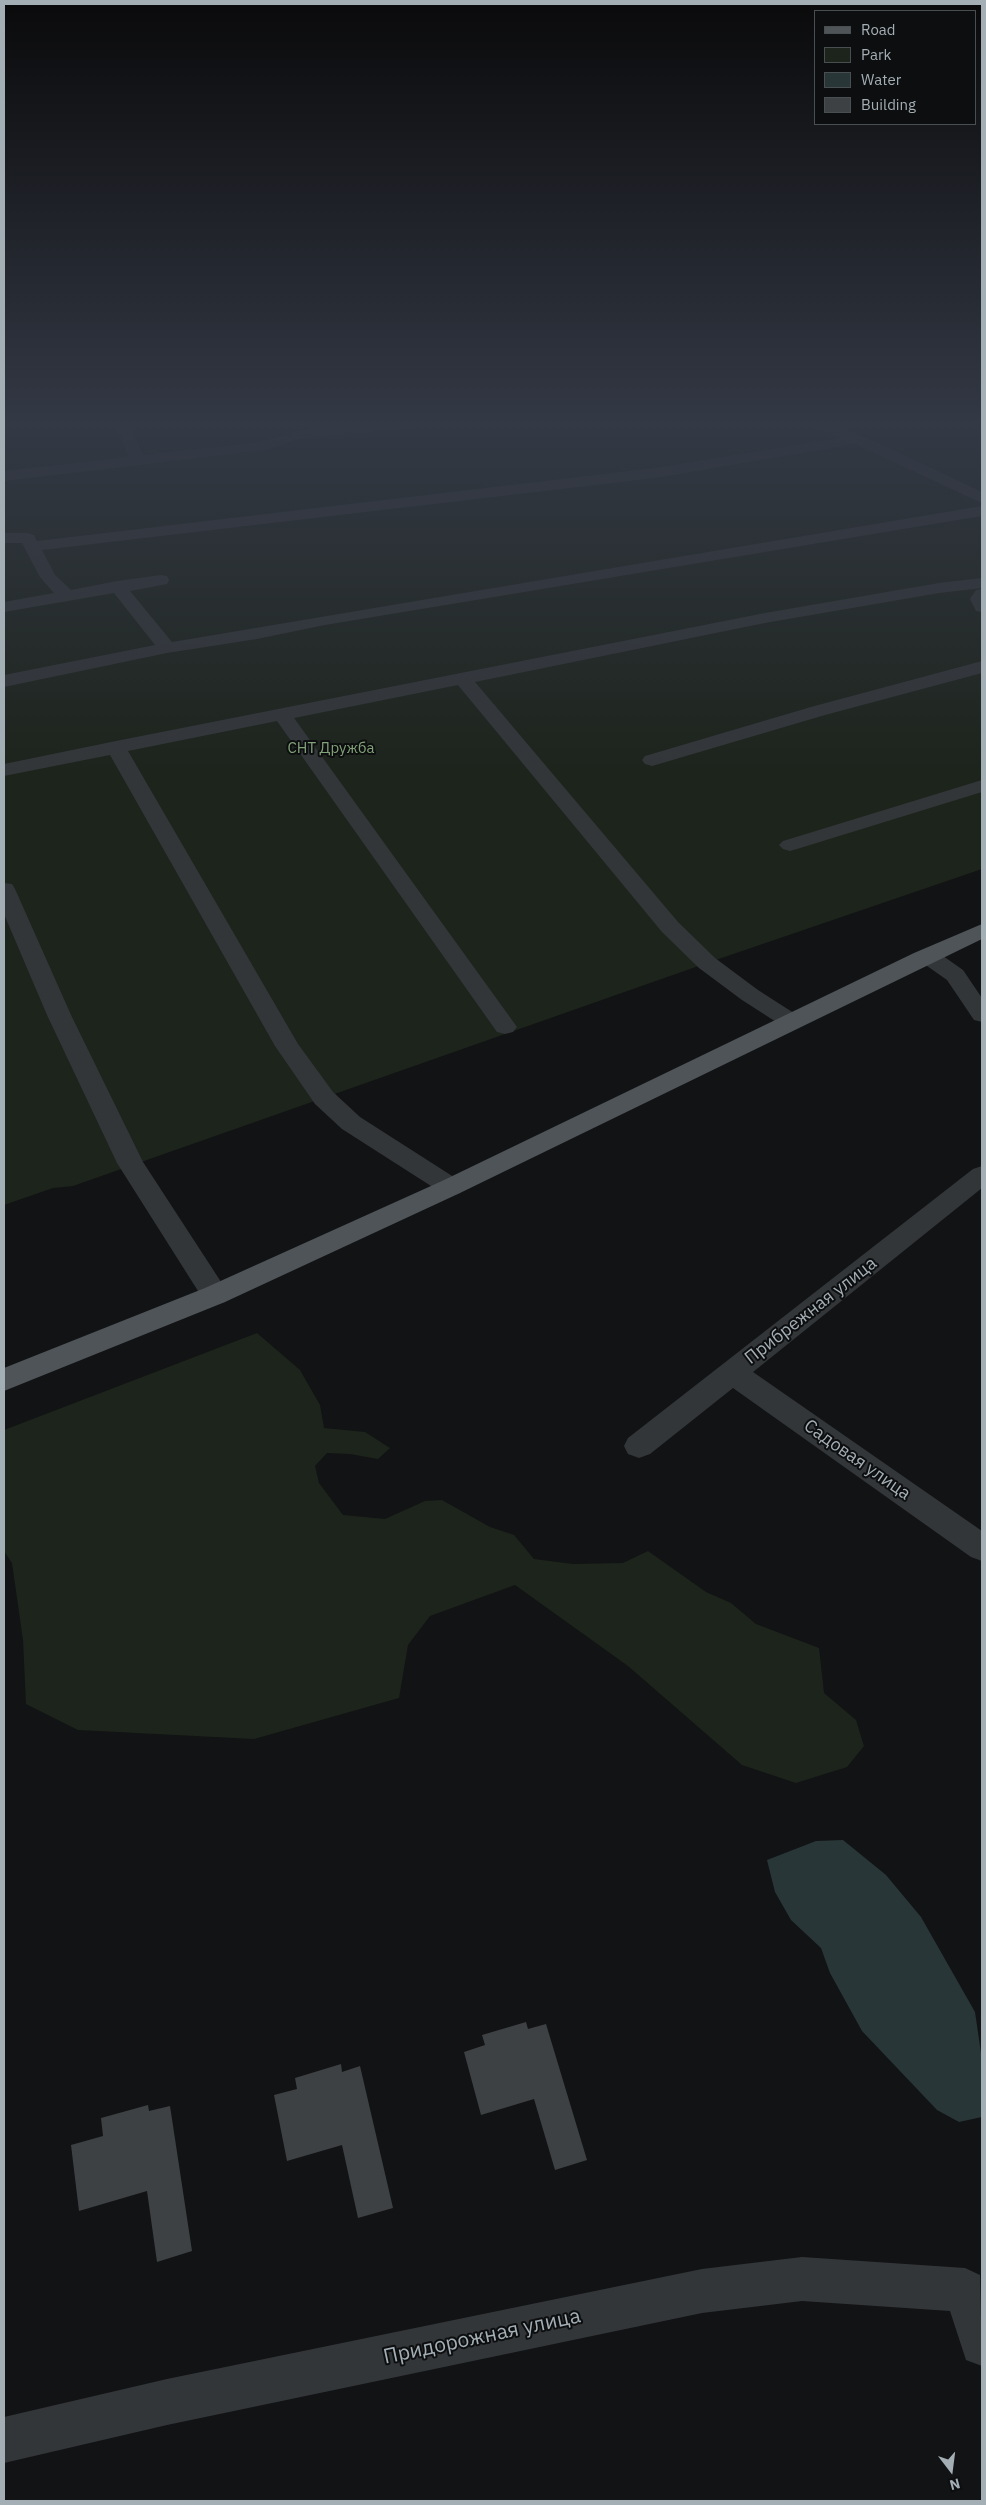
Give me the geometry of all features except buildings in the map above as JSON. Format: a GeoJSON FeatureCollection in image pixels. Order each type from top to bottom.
{"type":"FeatureCollection","features":[{"type":"Feature","properties":{"kind":"main road"},"geometry":{"type":"LineString","coordinates":[[4,1380],[215,1295],[451,1187],[982,931]]}},
{"type":"Feature","properties":{"kind":"street"},"geometry":{"type":"LineString","coordinates":[[4,538],[28,538],[48,577],[66,595]]}},
{"type":"Feature","properties":{"kind":"street"},"geometry":{"type":"LineString","coordinates":[[33,546],[102,538]]}},
{"type":"Feature","properties":{"kind":"street"},"geometry":{"type":"LineString","coordinates":[[4,682],[167,648],[586,575],[679,563],[825,538]]}},
{"type":"Feature","properties":{"kind":"street"},"geometry":{"type":"LineString","coordinates":[[4,607],[117,586],[161,580]]}},
{"type":"Feature","properties":{"kind":"street"},"geometry":{"type":"LineString","coordinates":[[4,770],[765,618],[939,588],[982,583]]}},
{"type":"Feature","properties":{"kind":"street"},"geometry":{"type":"LineString","coordinates":[[117,586],[167,648]]}},
{"type":"Feature","properties":{"kind":"street"},"geometry":{"type":"LineString","coordinates":[[982,594],[979,599],[982,607]]}},
{"type":"Feature","properties":{"kind":"street"},"geometry":{"type":"LineString","coordinates":[[652,760],[719,742],[818,710],[982,667]]}},
{"type":"Feature","properties":{"kind":"street"},"geometry":{"type":"LineString","coordinates":[[462,678],[670,927],[706,963],[792,1022]]}},
{"type":"Feature","properties":{"kind":"street"},"geometry":{"type":"LineString","coordinates":[[282,714],[505,1027]]}},
{"type":"Feature","properties":{"kind":"street"},"geometry":{"type":"LineString","coordinates":[[116,747],[287,1046],[324,1098],[351,1123],[451,1187]]}},
{"type":"Feature","properties":{"kind":"street"},"geometry":{"type":"LineString","coordinates":[[790,845],[982,786]]}},
{"type":"Feature","properties":{"kind":"street"},"geometry":{"type":"LineString","coordinates":[[4,889],[59,1015],[130,1163],[215,1295]]}},
{"type":"Feature","properties":{"kind":"street"},"geometry":{"type":"LineString","coordinates":[[928,956],[955,975],[982,1015]]}},
{"type":"Feature","properties":{"kind":"street","name":"Прибрежная улица"},"geometry":{"type":"LineString","coordinates":[[639,1446],[982,1175]]}},
{"type":"Feature","properties":{"kind":"street","name":"Садовая улица"},"geometry":{"type":"LineString","coordinates":[[732,1372],[982,1548]]}},
{"type":"Feature","properties":{"kind":"street","name":"Придорожная улица"},"geometry":{"type":"LineString","coordinates":[[4,2440],[167,2402],[702,2290],[802,2279],[965,2290],[982,2344]]}},
{"type":"Feature","properties":{"kind":"green space","name":"СНТ Дружба"},"geometry":{"type":"Polygon","coordinates":[[[4,538],[982,538],[982,869],[707,963],[73,1186],[53,1188],[4,1205],[4,538]]]}},
{"type":"Feature","properties":{"kind":"green space"},"geometry":{"type":"Polygon","coordinates":[[[257,1333],[300,1370],[320,1405],[324,1428],[365,1432],[390,1448],[378,1459],[350,1454],[327,1453],[315,1466],[319,1483],[343,1515],[385,1519],[425,1501],[442,1500],[490,1527],[514,1535],[534,1559],[573,1564],[623,1563],[648,1551],[706,1592],[731,1603],[756,1624],[819,1648],[824,1693],[856,1720],[864,1746],[847,1767],[796,1783],[742,1765],[628,1666],[515,1585],[430,1616],[408,1645],[399,1698],[254,1739],[78,1730],[26,1704],[23,1640],[12,1563],[4,1551],[4,1430],[257,1333]]]}},
{"type":"Feature","properties":{"kind":"water"},"geometry":{"type":"Polygon","coordinates":[[[843,1840],[886,1875],[921,1917],[975,2012],[982,2060],[982,2117],[959,2122],[937,2110],[862,2031],[830,1973],[821,1948],[791,1920],[775,1892],[767,1860],[816,1841],[843,1840]]]}}]}
